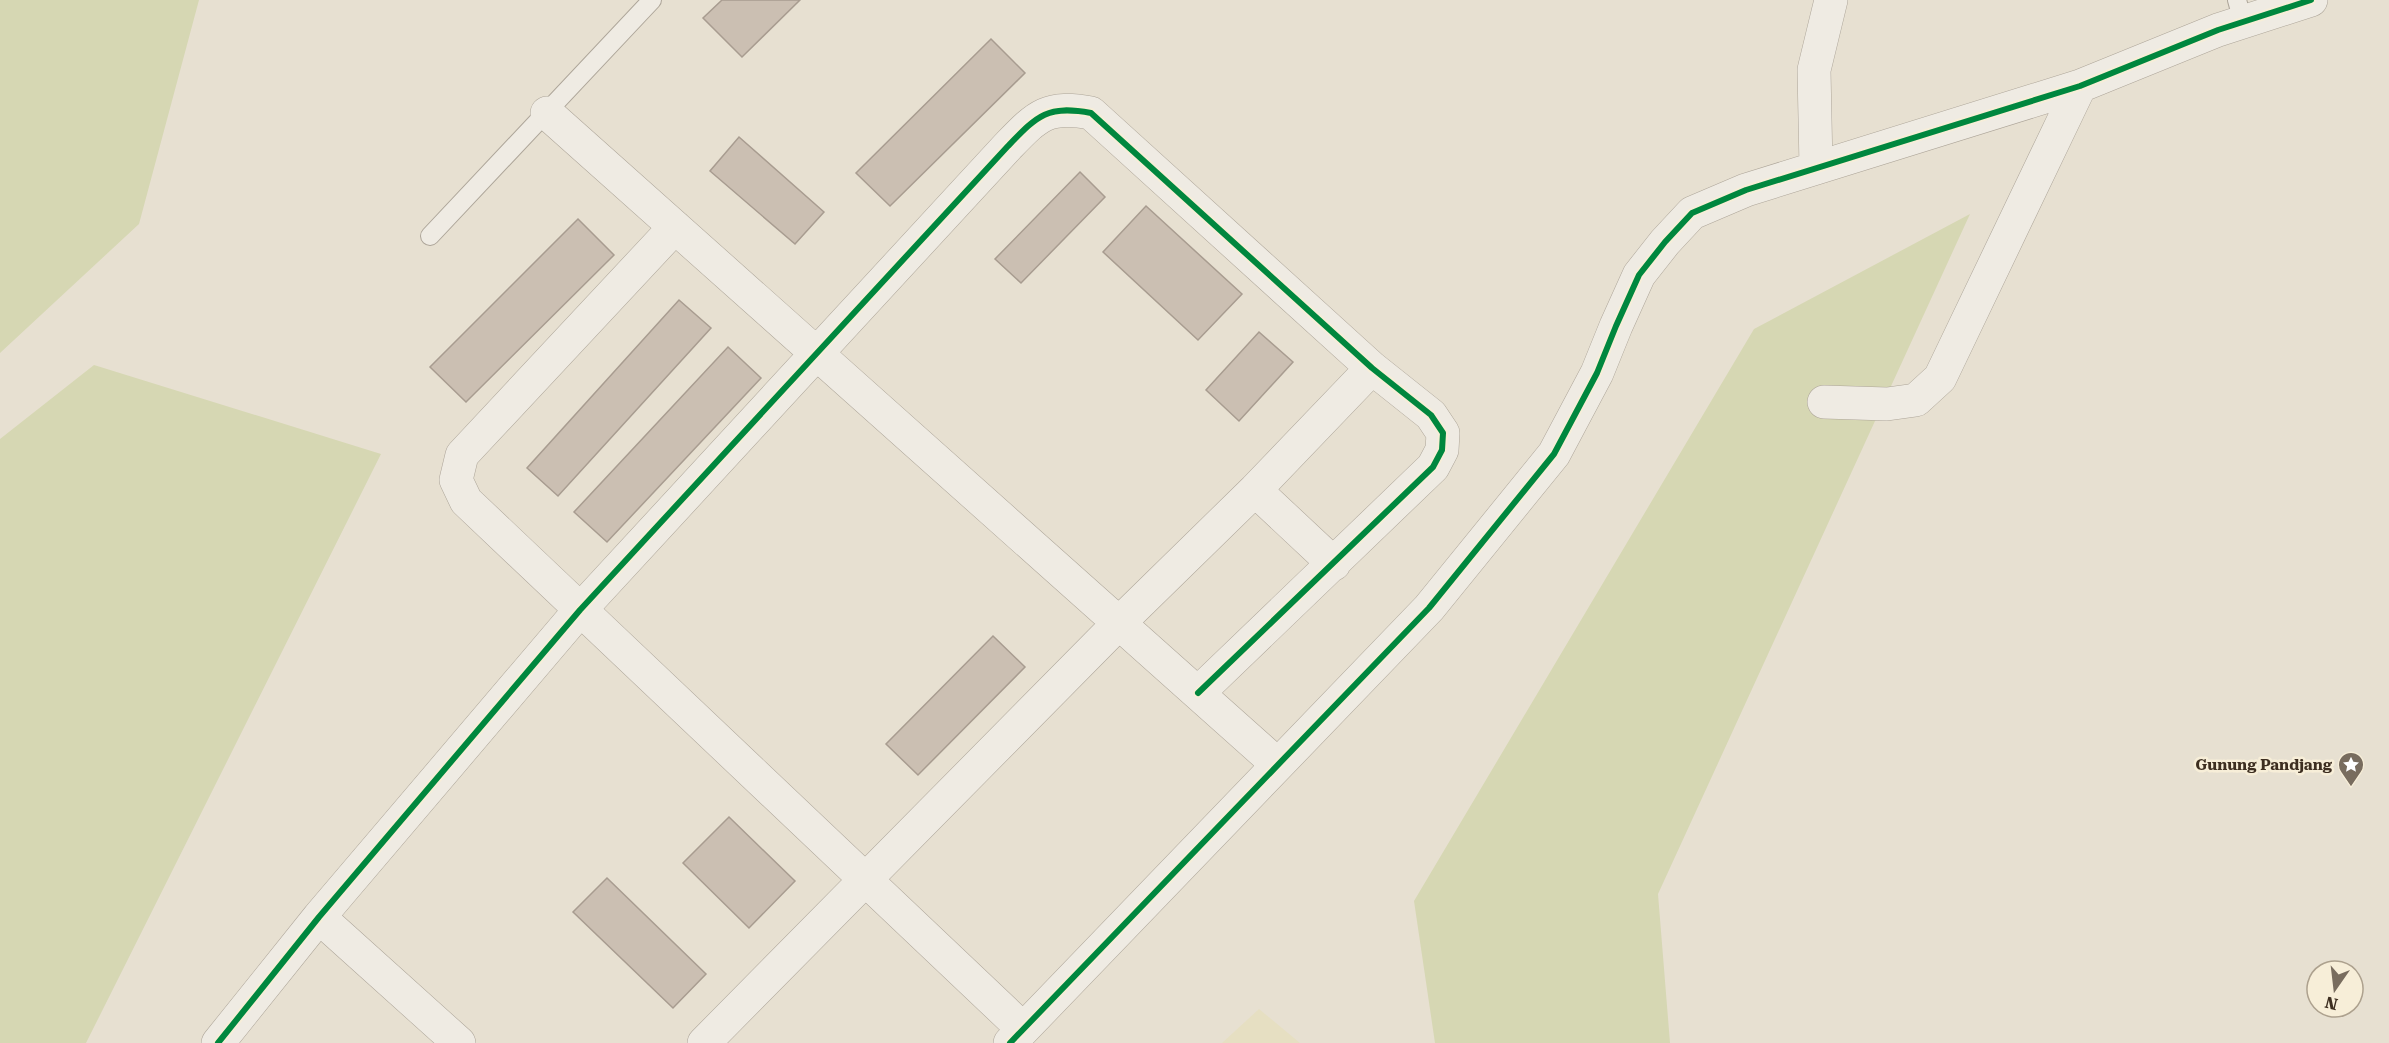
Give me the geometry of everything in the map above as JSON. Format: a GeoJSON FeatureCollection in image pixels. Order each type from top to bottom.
{"type":"FeatureCollection","features":[{"type":"Feature","properties":{"kind":"street"},"geometry":{"type":"LineString","coordinates":[[1816,167],[1814,70],[1831,0]]}},
{"type":"Feature","properties":{"kind":"street"},"geometry":{"type":"LineString","coordinates":[[675,227],[462,455],[456,480],[466,501],[866,880],[1016,1036],[1429,608],[1554,454],[1597,373],[1639,275],[1692,213],[1746,190],[1816,167],[2080,86],[2218,30],[2240,11],[2311,0]]}},
{"type":"Feature","properties":{"kind":"street"},"geometry":{"type":"LineString","coordinates":[[1824,402],[1887,404],[1916,400],[1940,378],[2080,86]]}},
{"type":"Feature","properties":{"kind":"street"},"geometry":{"type":"LineString","coordinates":[[218,1043],[319,917],[580,610],[1027,126],[1057,110],[1091,113],[1372,368],[1431,415],[1443,433],[1442,450],[1433,467],[1198,693]]}},
{"type":"Feature","properties":{"kind":"street"},"geometry":{"type":"LineString","coordinates":[[548,113],[1277,764]]}},
{"type":"Feature","properties":{"kind":"street"},"geometry":{"type":"LineString","coordinates":[[704,1043],[1119,623],[1255,490],[1372,368]]}},
{"type":"Feature","properties":{"kind":"street"},"geometry":{"type":"LineString","coordinates":[[1255,490],[1334,564]]}},
{"type":"Feature","properties":{"kind":"street"},"geometry":{"type":"LineString","coordinates":[[319,917],[459,1043]]}},
{"type":"Feature","properties":{"kind":"lane"},"geometry":{"type":"LineString","coordinates":[[430,236],[652,0]]}},
{"type":"Feature","properties":{"kind":"shaded area"},"geometry":{"type":"Polygon","coordinates":[[[1259,1009],[1300,1043],[1222,1043],[1259,1009]]]}},
{"type":"Feature","properties":{"kind":"green space"},"geometry":{"type":"Polygon","coordinates":[[[0,0],[199,0],[139,224],[0,353],[0,0]]]}},
{"type":"Feature","properties":{"kind":"green space"},"geometry":{"type":"Polygon","coordinates":[[[1970,214],[1658,894],[1670,1043],[1435,1043],[1414,901],[1754,329],[1970,214]]]}},
{"type":"Feature","properties":{"kind":"green space"},"geometry":{"type":"Polygon","coordinates":[[[94,365],[381,454],[86,1043],[0,1043],[0,439],[94,365]]]}},
{"type":"Feature","properties":{"kind":"building"},"geometry":{"type":"Polygon","coordinates":[[[722,0],[800,0],[742,57],[703,18],[722,0]]]}},
{"type":"Feature","properties":{"kind":"building"},"geometry":{"type":"Polygon","coordinates":[[[991,39],[1025,73],[890,206],[856,173],[991,39]]]}},
{"type":"Feature","properties":{"kind":"building"},"geometry":{"type":"Polygon","coordinates":[[[739,137],[824,212],[795,244],[710,171],[739,137]]]}},
{"type":"Feature","properties":{"kind":"building"},"geometry":{"type":"Polygon","coordinates":[[[1080,172],[1105,197],[1021,283],[995,259],[1080,172]]]}},
{"type":"Feature","properties":{"kind":"building"},"geometry":{"type":"Polygon","coordinates":[[[1146,206],[1242,294],[1198,340],[1103,252],[1146,206]]]}},
{"type":"Feature","properties":{"kind":"building"},"geometry":{"type":"Polygon","coordinates":[[[578,219],[614,255],[466,402],[430,367],[578,219]]]}},
{"type":"Feature","properties":{"kind":"building"},"geometry":{"type":"Polygon","coordinates":[[[679,300],[711,328],[558,496],[527,468],[679,300]]]}},
{"type":"Feature","properties":{"kind":"building"},"geometry":{"type":"Polygon","coordinates":[[[1259,332],[1293,362],[1239,421],[1206,390],[1259,332]]]}},
{"type":"Feature","properties":{"kind":"building"},"geometry":{"type":"Polygon","coordinates":[[[728,347],[761,378],[607,542],[574,512],[728,347]]]}},
{"type":"Feature","properties":{"kind":"building"},"geometry":{"type":"Polygon","coordinates":[[[993,636],[1025,667],[918,775],[886,744],[993,636]]]}},
{"type":"Feature","properties":{"kind":"building"},"geometry":{"type":"Polygon","coordinates":[[[729,817],[795,881],[749,928],[683,863],[729,817]]]}},
{"type":"Feature","properties":{"kind":"building"},"geometry":{"type":"Polygon","coordinates":[[[607,878],[706,974],[673,1008],[573,912],[607,878]]]}},
{"type":"Feature","properties":{"kind":"cycle path"},"geometry":{"type":"LineString","coordinates":[[1010,1043],[1429,608],[1554,454],[1597,373],[1639,275],[1692,213],[1746,190],[2080,86],[2218,30],[2311,0]]}},
{"type":"Feature","properties":{"kind":"cycle path"},"geometry":{"type":"LineString","coordinates":[[218,1043],[319,917],[580,610],[1008,146],[1036,120],[1053,112],[1064,110],[1091,113],[1372,368],[1431,415],[1443,433],[1442,450],[1433,467],[1198,693]]}},
{"type":"Feature","properties":{"kind":"place","name":"Gunung Pandjang"},"geometry":{"type":"Point","coordinates":[2351,788]}}]}
